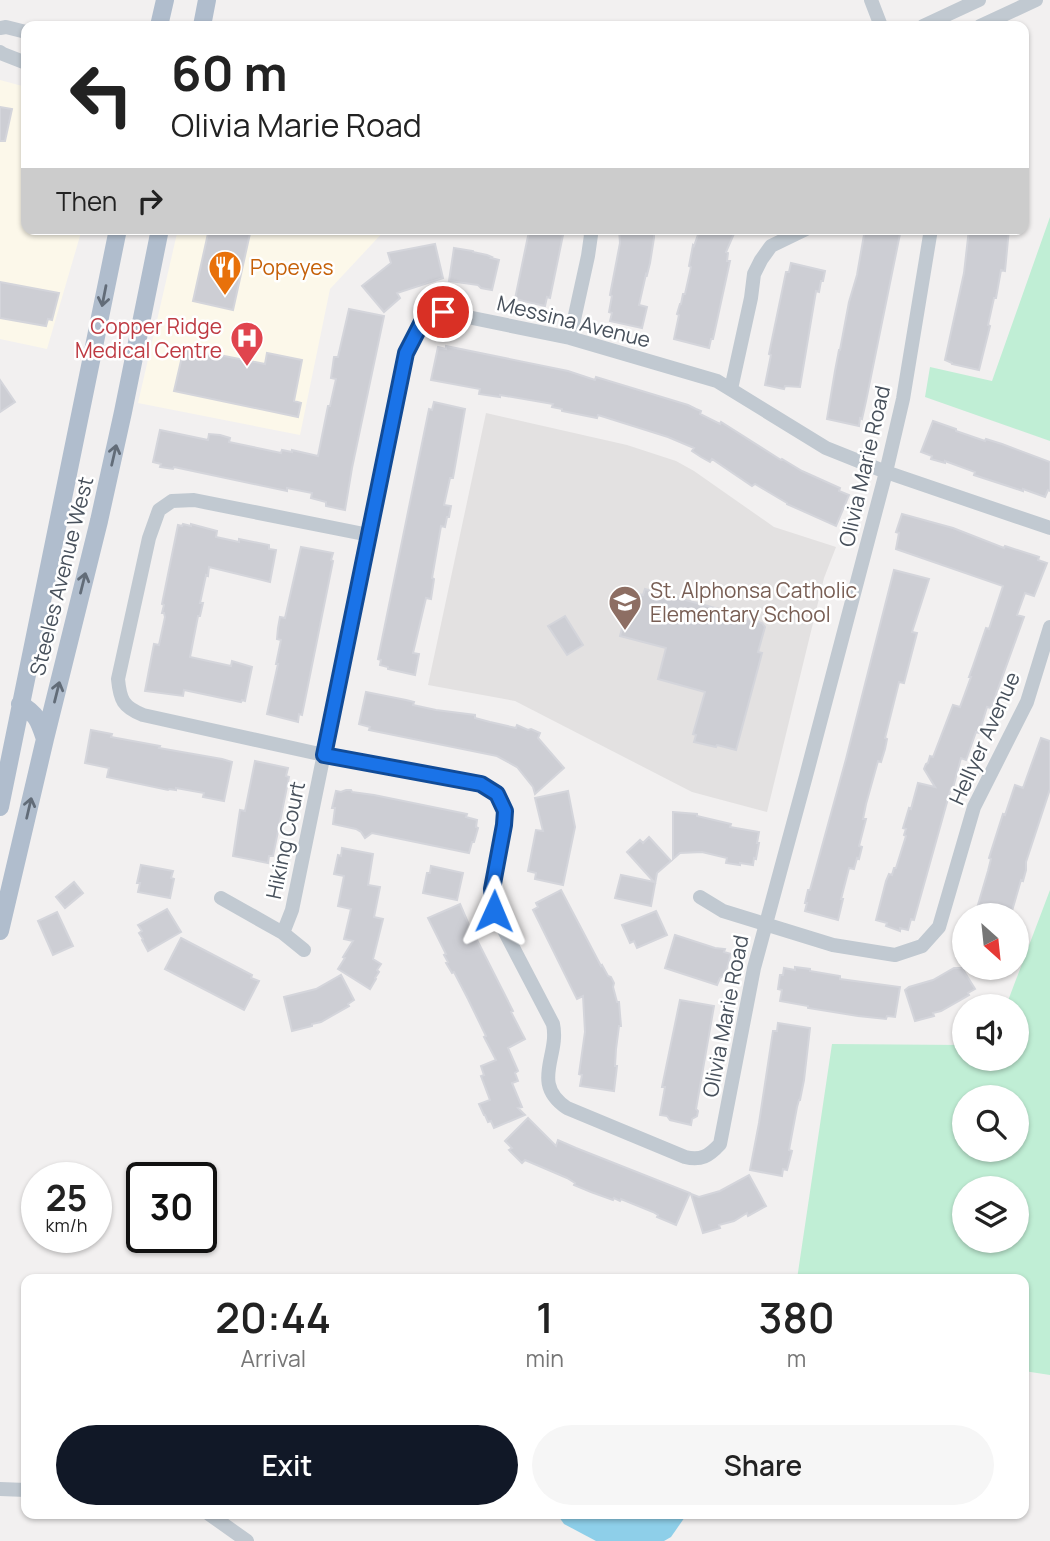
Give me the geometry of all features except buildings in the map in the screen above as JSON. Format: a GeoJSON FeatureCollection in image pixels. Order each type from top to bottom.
{"type":"FeatureCollection","features":[{"type":"Feature","properties":{"kind":"main road"},"geometry":{"type":"LineString","coordinates":[[160,21],[165,0]]}},
{"type":"Feature","properties":{"kind":"main road"},"geometry":{"type":"LineString","coordinates":[[203,21],[207,0]]}},
{"type":"Feature","properties":{"kind":"main road","name":"Steeles Avenue West"},"geometry":{"type":"LineString","coordinates":[[0,807],[117,235]]}},
{"type":"Feature","properties":{"kind":"main road","name":"Steeles Avenue West"},"geometry":{"type":"LineString","coordinates":[[0,931],[99,522],[159,235]]}},
{"type":"Feature","properties":{"kind":"main road"},"geometry":{"type":"LineString","coordinates":[[20,704],[32,711],[39,721],[45,739]]}},
{"type":"Feature","properties":{"kind":"street"},"geometry":{"type":"LineString","coordinates":[[871,0],[879,21]]}},
{"type":"Feature","properties":{"kind":"street"},"geometry":{"type":"LineString","coordinates":[[934,21],[979,0]]}},
{"type":"Feature","properties":{"kind":"street"},"geometry":{"type":"LineString","coordinates":[[991,21],[1036,0]]}},
{"type":"Feature","properties":{"kind":"street"},"geometry":{"type":"LineString","coordinates":[[0,28],[21,31]]}},
{"type":"Feature","properties":{"kind":"street"},"geometry":{"type":"LineString","coordinates":[[0,51],[21,61]]}},
{"type":"Feature","properties":{"kind":"street"},"geometry":{"type":"LineString","coordinates":[[570,338],[589,256],[591,235]]}},
{"type":"Feature","properties":{"kind":"street"},"geometry":{"type":"LineString","coordinates":[[731,389],[754,274],[771,246],[794,235]]}},
{"type":"Feature","properties":{"kind":"street","name":"Olivia Marie Road"},"geometry":{"type":"LineString","coordinates":[[324,755],[481,784],[497,794],[505,811],[492,889],[494,911],[553,1024],[554,1040],[548,1082],[550,1090],[567,1108],[685,1157],[694,1160],[712,1153],[720,1144],[765,923],[807,776],[886,472],[902,399],[931,235]]}},
{"type":"Feature","properties":{"kind":"street","name":"Messina Avenue"},"geometry":{"type":"LineString","coordinates":[[324,755],[406,353],[422,322],[443,312],[570,338],[717,381],[827,448],[886,472],[1050,528]]}},
{"type":"Feature","properties":{"kind":"street"},"geometry":{"type":"LineString","coordinates":[[324,755],[143,715],[124,703],[119,692],[118,679],[149,537],[159,510],[172,501],[194,500],[369,535]]}},
{"type":"Feature","properties":{"kind":"street","name":"Hellyer Avenue"},"geometry":{"type":"LineString","coordinates":[[700,897],[723,911],[833,945],[895,956],[922,946],[939,926],[974,807],[1027,702],[1050,627]]}},
{"type":"Feature","properties":{"kind":"street","name":"Hiking Court"},"geometry":{"type":"LineString","coordinates":[[283,933],[292,910],[324,755]]}},
{"type":"Feature","properties":{"kind":"street","name":"Hiking Court"},"geometry":{"type":"LineString","coordinates":[[221,898],[283,933],[304,950]]}},
{"type":"Feature","properties":{"kind":"street"},"geometry":{"type":"LineString","coordinates":[[0,1489],[21,1490]]}},
{"type":"Feature","properties":{"kind":"street"},"geometry":{"type":"LineString","coordinates":[[216,1519],[247,1541]]}},
{"type":"Feature","properties":{"kind":"shaded area"},"geometry":{"type":"Polygon","coordinates":[[[0,80],[21,86],[21,235],[80,235],[47,349],[0,339],[0,80]]]}},
{"type":"Feature","properties":{"kind":"shaded area"},"geometry":{"type":"Polygon","coordinates":[[[177,235],[380,235],[330,289],[300,435],[138,403],[177,235]]]}},
{"type":"Feature","properties":{"kind":"shaded area","name":"St. Alphonsa Catholic Elementary School"},"geometry":{"type":"Polygon","coordinates":[[[486,413],[627,445],[676,461],[774,527],[836,547],[824,578],[767,812],[692,792],[515,701],[428,685],[486,413]]]}},
{"type":"Feature","properties":{"kind":"green space"},"geometry":{"type":"Polygon","coordinates":[[[1050,217],[1050,441],[925,397],[930,367],[992,381],[1050,217]]]}},
{"type":"Feature","properties":{"kind":"green space"},"geometry":{"type":"Polygon","coordinates":[[[1050,890],[1050,1375],[1029,1372],[1029,1274],[798,1274],[832,1044],[952,1045],[952,1071],[1029,1071],[1029,994],[1011,994],[1016,980],[1029,980],[1029,945],[1050,890]]]}},
{"type":"Feature","properties":{"kind":"water"},"geometry":{"type":"Polygon","coordinates":[[[560,1519],[684,1519],[671,1537],[664,1541],[596,1541],[564,1524],[560,1519]]]}},
{"type":"Feature","properties":{"kind":"place","name":"Popeyes"},"geometry":{"type":"Point","coordinates":[225,297]}},
{"type":"Feature","properties":{"kind":"place","name":"Copper Ridge Medical Centre"},"geometry":{"type":"Point","coordinates":[247,368]}},
{"type":"Feature","properties":{"kind":"place","name":"St. Alphonsa Catholic Elementary School"},"geometry":{"type":"Point","coordinates":[625,632]}},
{"type":"Feature","properties":{"kind":"route"},"geometry":{"type":"LineString","coordinates":[[443,312],[422,322],[406,353],[324,755],[481,784],[497,794],[505,811],[492,889],[494,911]]}}]}
